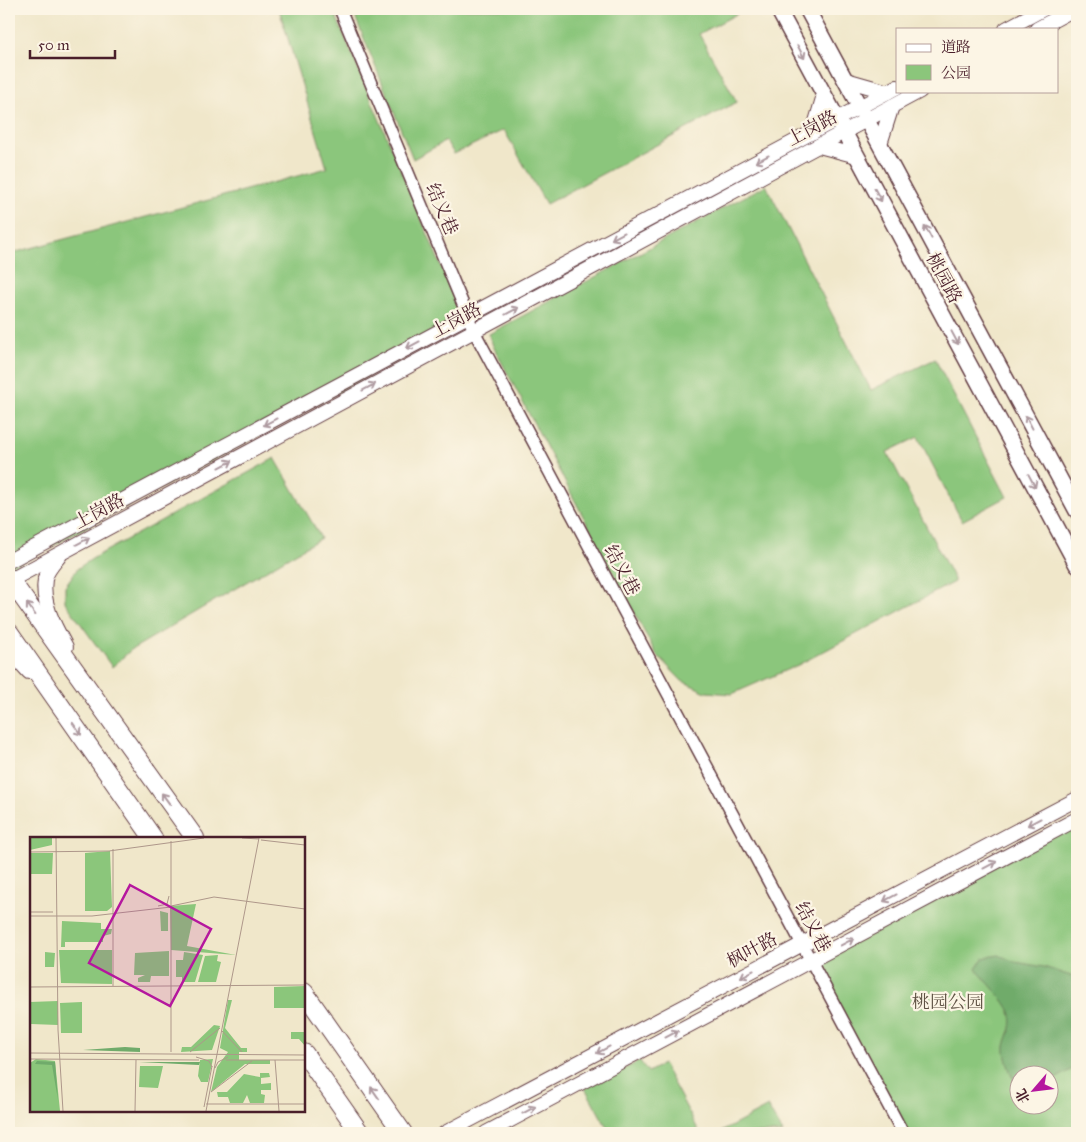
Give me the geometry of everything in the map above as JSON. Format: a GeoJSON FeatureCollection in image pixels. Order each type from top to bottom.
{"type":"FeatureCollection","features":[{"type":"Feature","properties":{"kind":"main road","name":"桃园路"},"geometry":{"type":"LineString","coordinates":[[778,9],[1077,566]]}},
{"type":"Feature","properties":{"kind":"main road","name":"桃园路"},"geometry":{"type":"LineString","coordinates":[[807,9],[1077,511]]}},
{"type":"Feature","properties":{"kind":"main road"},"geometry":{"type":"LineString","coordinates":[[9,580],[194,837]]}},
{"type":"Feature","properties":{"kind":"main road"},"geometry":{"type":"LineString","coordinates":[[9,632],[152,837]]}},
{"type":"Feature","properties":{"kind":"main road"},"geometry":{"type":"LineString","coordinates":[[305,993],[403,1133]]}},
{"type":"Feature","properties":{"kind":"main road"},"geometry":{"type":"LineString","coordinates":[[305,1054],[360,1133]]}},
{"type":"Feature","properties":{"kind":"street","name":"结义巷"},"geometry":{"type":"LineString","coordinates":[[340,9],[474,331],[903,1133]]}},
{"type":"Feature","properties":{"kind":"street"},"geometry":{"type":"LineString","coordinates":[[1008,28],[1043,9]]}},
{"type":"Feature","properties":{"kind":"street"},"geometry":{"type":"LineString","coordinates":[[1039,28],[1074,9]]}},
{"type":"Feature","properties":{"kind":"street"},"geometry":{"type":"LineString","coordinates":[[846,80],[893,89]]}},
{"type":"Feature","properties":{"kind":"street","name":"上岗路"},"geometry":{"type":"LineString","coordinates":[[9,561],[813,132],[841,125],[864,113],[893,89]]}},
{"type":"Feature","properties":{"kind":"street","name":"上岗路"},"geometry":{"type":"LineString","coordinates":[[864,113],[892,106],[918,92]]}},
{"type":"Feature","properties":{"kind":"street"},"geometry":{"type":"LineString","coordinates":[[813,132],[824,95]]}},
{"type":"Feature","properties":{"kind":"street"},"geometry":{"type":"LineString","coordinates":[[880,144],[892,106]]}},
{"type":"Feature","properties":{"kind":"street","name":"上岗路"},"geometry":{"type":"LineString","coordinates":[[9,580],[819,146],[841,125]]}},
{"type":"Feature","properties":{"kind":"street"},"geometry":{"type":"LineString","coordinates":[[819,146],[857,156]]}},
{"type":"Feature","properties":{"kind":"street"},"geometry":{"type":"LineString","coordinates":[[62,552],[45,577],[45,598],[53,623],[94,698]]}},
{"type":"Feature","properties":{"kind":"street"},"geometry":{"type":"LineString","coordinates":[[9,650],[64,712]]}},
{"type":"Feature","properties":{"kind":"street","name":"枫叶路"},"geometry":{"type":"LineString","coordinates":[[445,1133],[1077,799]]}},
{"type":"Feature","properties":{"kind":"street","name":"枫叶路"},"geometry":{"type":"LineString","coordinates":[[486,1133],[1077,819]]}},
{"type":"Feature","properties":{"kind":"green space"},"geometry":{"type":"Polygon","coordinates":[[[279,9],[333,9],[466,325],[9,569],[9,254],[327,168],[279,9]]]}},
{"type":"Feature","properties":{"kind":"green space"},"geometry":{"type":"Polygon","coordinates":[[[352,9],[746,9],[699,34],[737,102],[546,204],[504,130],[454,154],[446,141],[413,159],[352,9]]]}},
{"type":"Feature","properties":{"kind":"green space"},"geometry":{"type":"Polygon","coordinates":[[[766,185],[871,390],[935,359],[1007,497],[962,521],[918,437],[887,452],[954,582],[798,665],[732,694],[706,692],[682,681],[656,654],[493,346],[489,334],[766,185]]]}},
{"type":"Feature","properties":{"kind":"green space"},"geometry":{"type":"Polygon","coordinates":[[[275,458],[321,538],[131,650],[112,667],[65,602],[65,586],[78,568],[275,458]]]}},
{"type":"Feature","properties":{"kind":"green space","name":"桃园公园"},"geometry":{"type":"Polygon","coordinates":[[[1077,819],[1077,1133],[903,1133],[811,961],[1077,819]]]}},
{"type":"Feature","properties":{"kind":"green space"},"geometry":{"type":"Polygon","coordinates":[[[999,955],[1015,962],[1044,967],[1077,979],[1077,1069],[1072,1069],[1058,1078],[1058,1064],[1008,1064],[1008,1067],[1005,1046],[1011,1026],[1010,1012],[1000,996],[976,969],[983,958],[999,955]]]}},
{"type":"Feature","properties":{"kind":"green space"},"geometry":{"type":"Polygon","coordinates":[[[640,1061],[648,1072],[663,1064],[700,1133],[610,1133],[585,1088],[640,1061]]]}},
{"type":"Feature","properties":{"kind":"green space"},"geometry":{"type":"Polygon","coordinates":[[[768,1107],[783,1133],[719,1133],[768,1107]]]}}]}
